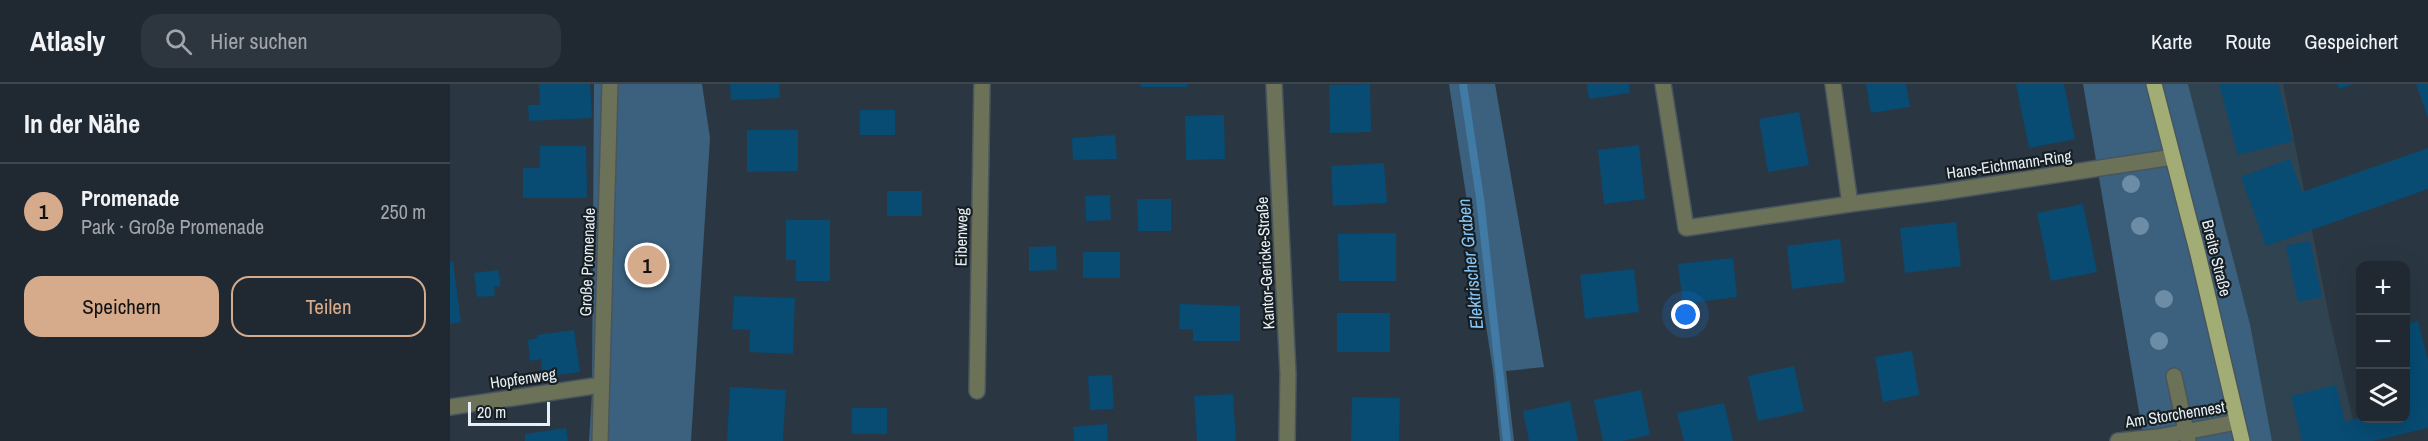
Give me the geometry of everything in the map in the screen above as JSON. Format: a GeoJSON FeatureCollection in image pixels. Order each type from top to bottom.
{"type":"FeatureCollection","features":[{"type":"Feature","properties":{"kind":"main road","name":"Breite Straße"},"geometry":{"type":"LineString","coordinates":[[2154,84],[2198,254],[2242,441]]}},
{"type":"Feature","properties":{"kind":"street","name":"Große Promenade"},"geometry":{"type":"LineString","coordinates":[[600,441],[610,84]]}},
{"type":"Feature","properties":{"kind":"street","name":"Eibenweg"},"geometry":{"type":"LineString","coordinates":[[976,391],[982,84]]}},
{"type":"Feature","properties":{"kind":"street","name":"Kantor-Gericke-Straße"},"geometry":{"type":"LineString","coordinates":[[1274,84],[1288,374],[1287,441]]}},
{"type":"Feature","properties":{"kind":"street","name":"Hans-Eichmann-Ring"},"geometry":{"type":"LineString","coordinates":[[1663,84],[1686,228],[2173,157]]}},
{"type":"Feature","properties":{"kind":"street"},"geometry":{"type":"LineString","coordinates":[[1833,84],[1850,204]]}},
{"type":"Feature","properties":{"kind":"street"},"geometry":{"type":"LineString","coordinates":[[2174,376],[2187,436]]}},
{"type":"Feature","properties":{"kind":"street","name":"Hopfenweg"},"geometry":{"type":"LineString","coordinates":[[450,407],[601,385]]}},
{"type":"Feature","properties":{"kind":"street","name":"Am Storchennest"},"geometry":{"type":"LineString","coordinates":[[2118,441],[2187,436],[2237,422]]}},
{"type":"Feature","properties":{"kind":"shaded area"},"geometry":{"type":"Polygon","coordinates":[[[594,84],[702,84],[710,138],[691,441],[589,441],[592,392],[594,84]]]}},
{"type":"Feature","properties":{"kind":"shaded area"},"geometry":{"type":"Polygon","coordinates":[[[1449,84],[1495,84],[1544,367],[1506,371],[1514,441],[1500,441],[1493,371],[1449,84]]]}},
{"type":"Feature","properties":{"kind":"shaded area"},"geometry":{"type":"Polygon","coordinates":[[[2083,84],[2188,84],[2250,324],[2272,441],[2144,441],[2083,84]]]}},
{"type":"Feature","properties":{"kind":"shaded area"},"geometry":{"type":"Polygon","coordinates":[[[2188,84],[2283,84],[2330,321],[2358,441],[2272,441],[2250,324],[2188,84]]]}},
{"type":"Feature","properties":{"kind":"building"},"geometry":{"type":"Polygon","coordinates":[[[539,84],[590,84],[592,118],[529,121],[528,105],[540,105],[539,84]]]}},
{"type":"Feature","properties":{"kind":"building"},"geometry":{"type":"Polygon","coordinates":[[[730,84],[779,84],[780,98],[731,100],[730,84]]]}},
{"type":"Feature","properties":{"kind":"building"},"geometry":{"type":"Polygon","coordinates":[[[1140,84],[1187,84],[1187,87],[1141,87],[1140,84]]]}},
{"type":"Feature","properties":{"kind":"building"},"geometry":{"type":"Polygon","coordinates":[[[1370,84],[1371,132],[1330,133],[1329,85],[1370,84]]]}},
{"type":"Feature","properties":{"kind":"building"},"geometry":{"type":"Polygon","coordinates":[[[1587,84],[1629,84],[1630,93],[1589,99],[1587,84]]]}},
{"type":"Feature","properties":{"kind":"building"},"geometry":{"type":"Polygon","coordinates":[[[1866,84],[1906,84],[1910,107],[1871,113],[1866,84]]]}},
{"type":"Feature","properties":{"kind":"building"},"geometry":{"type":"Polygon","coordinates":[[[2016,84],[2064,84],[2075,139],[2029,148],[2016,84]]]}},
{"type":"Feature","properties":{"kind":"building"},"geometry":{"type":"Polygon","coordinates":[[[2219,84],[2278,84],[2293,141],[2238,155],[2219,84]]]}},
{"type":"Feature","properties":{"kind":"building"},"geometry":{"type":"Polygon","coordinates":[[[2337,84],[2353,84],[2339,89],[2337,84]]]}},
{"type":"Feature","properties":{"kind":"building"},"geometry":{"type":"Polygon","coordinates":[[[2416,84],[2428,84],[2428,118],[2416,84]]]}},
{"type":"Feature","properties":{"kind":"building"},"geometry":{"type":"Polygon","coordinates":[[[860,110],[895,110],[895,135],[860,135],[860,110]]]}},
{"type":"Feature","properties":{"kind":"building"},"geometry":{"type":"Polygon","coordinates":[[[1799,112],[1809,165],[1768,172],[1759,119],[1799,112]]]}},
{"type":"Feature","properties":{"kind":"building"},"geometry":{"type":"Polygon","coordinates":[[[1224,115],[1225,159],[1186,160],[1185,116],[1224,115]]]}},
{"type":"Feature","properties":{"kind":"building"},"geometry":{"type":"Polygon","coordinates":[[[747,130],[798,130],[798,171],[747,172],[747,130]]]}},
{"type":"Feature","properties":{"kind":"building"},"geometry":{"type":"Polygon","coordinates":[[[1115,135],[1117,159],[1073,160],[1072,138],[1115,135]]]}},
{"type":"Feature","properties":{"kind":"building"},"geometry":{"type":"Polygon","coordinates":[[[1639,145],[1645,199],[1604,204],[1598,150],[1639,145]]]}},
{"type":"Feature","properties":{"kind":"building"},"geometry":{"type":"Polygon","coordinates":[[[540,146],[586,146],[587,198],[523,198],[523,168],[540,168],[540,146]]]}},
{"type":"Feature","properties":{"kind":"building"},"geometry":{"type":"Polygon","coordinates":[[[2428,148],[2428,189],[2266,246],[2241,177],[2290,159],[2302,192],[2428,148]]]}},
{"type":"Feature","properties":{"kind":"building"},"geometry":{"type":"Polygon","coordinates":[[[1384,163],[1387,203],[1333,206],[1331,166],[1384,163]]]}},
{"type":"Feature","properties":{"kind":"building"},"geometry":{"type":"Polygon","coordinates":[[[887,191],[922,191],[922,216],[887,216],[887,191]]]}},
{"type":"Feature","properties":{"kind":"building"},"geometry":{"type":"Polygon","coordinates":[[[1110,195],[1111,220],[1086,221],[1085,196],[1110,195]]]}},
{"type":"Feature","properties":{"kind":"building"},"geometry":{"type":"Polygon","coordinates":[[[1137,199],[1171,199],[1171,231],[1138,231],[1137,199]]]}},
{"type":"Feature","properties":{"kind":"building"},"geometry":{"type":"Polygon","coordinates":[[[2083,204],[2097,272],[2051,281],[2037,213],[2083,204]]]}},
{"type":"Feature","properties":{"kind":"building"},"geometry":{"type":"Polygon","coordinates":[[[786,220],[830,220],[830,281],[796,281],[796,260],[786,260],[786,220]]]}},
{"type":"Feature","properties":{"kind":"building"},"geometry":{"type":"Polygon","coordinates":[[[1956,222],[1961,266],[1905,273],[1900,228],[1956,222]]]}},
{"type":"Feature","properties":{"kind":"building"},"geometry":{"type":"Polygon","coordinates":[[[1396,233],[1396,281],[1339,281],[1338,234],[1396,233]]]}},
{"type":"Feature","properties":{"kind":"building"},"geometry":{"type":"Polygon","coordinates":[[[1840,239],[1845,282],[1792,289],[1787,246],[1840,239]]]}},
{"type":"Feature","properties":{"kind":"building"},"geometry":{"type":"Polygon","coordinates":[[[2310,241],[2322,297],[2298,302],[2286,246],[2310,241]]]}},
{"type":"Feature","properties":{"kind":"building"},"geometry":{"type":"Polygon","coordinates":[[[1056,246],[1057,270],[1029,271],[1029,247],[1056,246]]]}},
{"type":"Feature","properties":{"kind":"building"},"geometry":{"type":"Polygon","coordinates":[[[1083,252],[1120,252],[1120,278],[1083,278],[1083,252]]]}},
{"type":"Feature","properties":{"kind":"building"},"geometry":{"type":"Polygon","coordinates":[[[1733,258],[1737,297],[1683,304],[1678,264],[1733,258]]]}},
{"type":"Feature","properties":{"kind":"building"},"geometry":{"type":"Polygon","coordinates":[[[450,262],[453,262],[461,322],[450,324],[450,262]]]}},
{"type":"Feature","properties":{"kind":"building"},"geometry":{"type":"Polygon","coordinates":[[[1634,269],[1639,312],[1585,319],[1580,275],[1634,269]]]}},
{"type":"Feature","properties":{"kind":"building"},"geometry":{"type":"Polygon","coordinates":[[[498,270],[501,286],[494,287],[495,296],[477,297],[474,273],[498,270]]]}},
{"type":"Feature","properties":{"kind":"building"},"geometry":{"type":"Polygon","coordinates":[[[734,296],[795,298],[793,354],[749,352],[750,330],[732,329],[734,296]]]}},
{"type":"Feature","properties":{"kind":"building"},"geometry":{"type":"Polygon","coordinates":[[[1180,304],[1240,306],[1240,341],[1193,341],[1193,330],[1179,329],[1180,304]]]}},
{"type":"Feature","properties":{"kind":"building"},"geometry":{"type":"Polygon","coordinates":[[[1337,313],[1390,313],[1390,352],[1337,352],[1337,313]]]}},
{"type":"Feature","properties":{"kind":"building"},"geometry":{"type":"Polygon","coordinates":[[[2418,321],[2428,361],[2428,428],[2373,441],[2302,441],[2291,396],[2336,385],[2345,422],[2356,419],[2356,423],[2410,423],[2410,323],[2418,321]]]}},
{"type":"Feature","properties":{"kind":"building"},"geometry":{"type":"Polygon","coordinates":[[[574,330],[580,372],[543,377],[541,359],[530,361],[528,340],[538,338],[537,335],[574,330]]]}},
{"type":"Feature","properties":{"kind":"building"},"geometry":{"type":"Polygon","coordinates":[[[1912,351],[1919,395],[1883,402],[1875,357],[1912,351]]]}},
{"type":"Feature","properties":{"kind":"building"},"geometry":{"type":"Polygon","coordinates":[[[1794,366],[1804,411],[1758,421],[1748,376],[1794,366]]]}},
{"type":"Feature","properties":{"kind":"building"},"geometry":{"type":"Polygon","coordinates":[[[1112,375],[1114,409],[1090,410],[1088,376],[1112,375]]]}},
{"type":"Feature","properties":{"kind":"building"},"geometry":{"type":"Polygon","coordinates":[[[730,387],[786,390],[783,441],[727,441],[730,387]]]}},
{"type":"Feature","properties":{"kind":"building"},"geometry":{"type":"Polygon","coordinates":[[[1641,390],[1650,435],[1622,441],[1603,441],[1594,400],[1641,390]]]}},
{"type":"Feature","properties":{"kind":"building"},"geometry":{"type":"Polygon","coordinates":[[[1233,394],[1236,441],[1197,441],[1194,396],[1233,394]]]}},
{"type":"Feature","properties":{"kind":"building"},"geometry":{"type":"Polygon","coordinates":[[[1352,397],[1400,398],[1399,441],[1351,441],[1352,397]]]}},
{"type":"Feature","properties":{"kind":"building"},"geometry":{"type":"Polygon","coordinates":[[[1570,401],[1578,441],[1529,441],[1523,411],[1570,401]]]}},
{"type":"Feature","properties":{"kind":"building"},"geometry":{"type":"Polygon","coordinates":[[[1724,403],[1733,441],[1684,441],[1677,413],[1724,403]]]}},
{"type":"Feature","properties":{"kind":"building"},"geometry":{"type":"Polygon","coordinates":[[[852,408],[887,408],[887,434],[852,434],[852,408]]]}},
{"type":"Feature","properties":{"kind":"building"},"geometry":{"type":"Polygon","coordinates":[[[1107,424],[1108,441],[1074,441],[1073,427],[1107,424]]]}},
{"type":"Feature","properties":{"kind":"building"},"geometry":{"type":"Polygon","coordinates":[[[566,428],[568,441],[525,441],[525,434],[566,428]]]}},
{"type":"Feature","properties":{"kind":"waterway","name":"Elektrischer Graben"},"geometry":{"type":"LineString","coordinates":[[1463,84],[1480,198],[1507,441]]}},
{"type":"Feature","properties":{"kind":"place","name":"Promenade"},"geometry":{"type":"Point","coordinates":[647,265]}}]}
